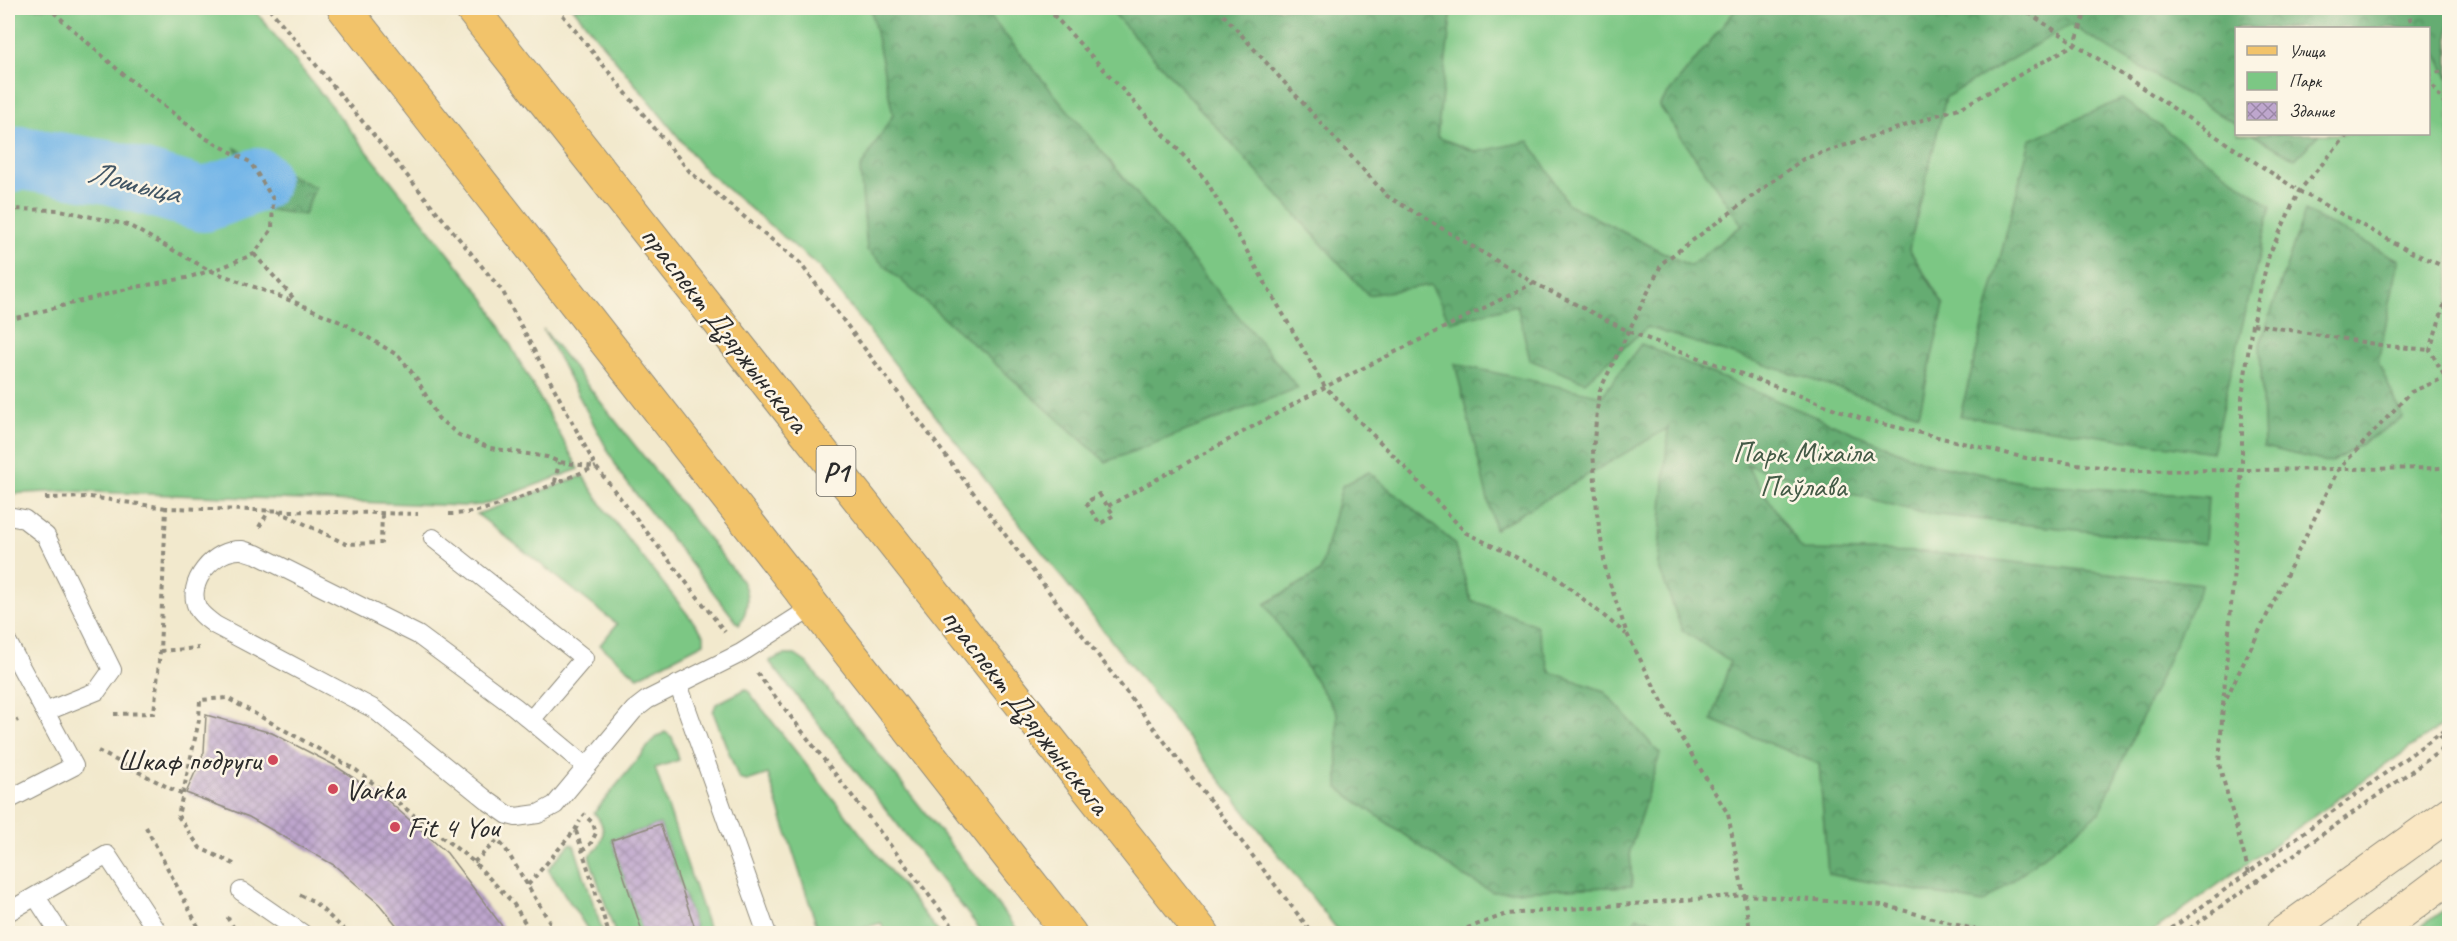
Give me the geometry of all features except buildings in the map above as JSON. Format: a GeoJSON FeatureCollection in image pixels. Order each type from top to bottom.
{"type":"FeatureCollection","features":[{"type":"Feature","properties":{"kind":"main road"},"geometry":{"type":"LineString","coordinates":[[344,8],[1070,933]]}},
{"type":"Feature","properties":{"kind":"main road","name":"праспект Дзяржынскага"},"geometry":{"type":"LineString","coordinates":[[471,8],[1203,933]]}},
{"type":"Feature","properties":{"kind":"main road"},"geometry":{"type":"LineString","coordinates":[[2282,933],[2450,813]]}},
{"type":"Feature","properties":{"kind":"main road"},"geometry":{"type":"LineString","coordinates":[[2373,933],[2450,876]]}},
{"type":"Feature","properties":{"kind":"lane"},"geometry":{"type":"LineString","coordinates":[[8,516],[24,519],[46,536],[112,670],[98,691],[49,720]]}},
{"type":"Feature","properties":{"kind":"lane"},"geometry":{"type":"LineString","coordinates":[[433,538],[584,658],[531,720]]}},
{"type":"Feature","properties":{"kind":"lane"},"geometry":{"type":"LineString","coordinates":[[587,767],[531,720],[418,635],[256,554],[241,550],[225,554],[212,561],[201,574],[195,588],[197,607],[215,626],[374,709],[508,815],[527,816],[547,810],[561,798],[587,767],[634,710],[646,700],[741,652],[813,607]]}},
{"type":"Feature","properties":{"kind":"lane"},"geometry":{"type":"LineString","coordinates":[[8,643],[74,766],[8,800]]}},
{"type":"Feature","properties":{"kind":"lane"},"geometry":{"type":"LineString","coordinates":[[678,684],[767,933]]}},
{"type":"Feature","properties":{"kind":"lane"},"geometry":{"type":"LineString","coordinates":[[8,912],[107,855],[159,933]]}},
{"type":"Feature","properties":{"kind":"lane"},"geometry":{"type":"LineString","coordinates":[[241,891],[303,933]]}},
{"type":"Feature","properties":{"kind":"lane"},"geometry":{"type":"LineString","coordinates":[[36,897],[60,933]]}},
{"type":"Feature","properties":{"kind":"path"},"geometry":{"type":"LineString","coordinates":[[8,320],[131,288],[186,278],[223,267],[254,254],[272,229],[273,199],[250,162],[205,138],[124,75],[49,8]]}},
{"type":"Feature","properties":{"kind":"path"},"geometry":{"type":"LineString","coordinates":[[269,8],[503,292],[596,467],[959,933]]}},
{"type":"Feature","properties":{"kind":"path"},"geometry":{"type":"LineString","coordinates":[[557,8],[690,172],[800,263],[1016,549],[1313,933]]}},
{"type":"Feature","properties":{"kind":"path"},"geometry":{"type":"LineString","coordinates":[[1047,8],[1206,180],[1325,387],[1466,533],[1555,576],[1627,634]]}},
{"type":"Feature","properties":{"kind":"path"},"geometry":{"type":"LineString","coordinates":[[1217,8],[1387,196],[1534,283],[1630,332],[1862,419],[2026,458],[2134,471],[2450,468]]}},
{"type":"Feature","properties":{"kind":"path"},"geometry":{"type":"LineString","coordinates":[[2021,8],[2299,191],[2413,253],[2450,269]]}},
{"type":"Feature","properties":{"kind":"path"},"geometry":{"type":"LineString","coordinates":[[1751,933],[1728,813],[1678,734],[1627,634],[1606,572],[1597,513],[1593,450],[1599,392],[1662,263],[1803,159],[1962,107],[2075,44],[2087,8]]}},
{"type":"Feature","properties":{"kind":"path"},"geometry":{"type":"LineString","coordinates":[[2407,8],[2413,27]]}},
{"type":"Feature","properties":{"kind":"path"},"geometry":{"type":"LineString","coordinates":[[2430,76],[2450,69]]}},
{"type":"Feature","properties":{"kind":"path"},"geometry":{"type":"LineString","coordinates":[[2430,80],[2450,112]]}},
{"type":"Feature","properties":{"kind":"path"},"geometry":{"type":"LineString","coordinates":[[2249,873],[2219,764],[2242,470],[2242,398],[2252,324],[2269,255],[2299,191],[2347,135]]}},
{"type":"Feature","properties":{"kind":"path"},"geometry":{"type":"LineString","coordinates":[[8,208],[60,210],[128,225],[209,270],[297,303],[347,325],[399,356],[417,379],[438,418],[459,435],[490,448],[596,467]]}},
{"type":"Feature","properties":{"kind":"path"},"geometry":{"type":"LineString","coordinates":[[254,254],[297,303]]}},
{"type":"Feature","properties":{"kind":"path"},"geometry":{"type":"LineString","coordinates":[[1108,506],[1325,387],[1534,283]]}},
{"type":"Feature","properties":{"kind":"path"},"geometry":{"type":"LineString","coordinates":[[2450,297],[2444,305],[2430,350],[2450,386]]}},
{"type":"Feature","properties":{"kind":"path"},"geometry":{"type":"LineString","coordinates":[[2252,324],[2387,346],[2430,350]]}},
{"type":"Feature","properties":{"kind":"path"},"geometry":{"type":"LineString","coordinates":[[2223,705],[2338,470],[2411,392],[2444,378]]}},
{"type":"Feature","properties":{"kind":"path"},"geometry":{"type":"LineString","coordinates":[[555,482],[559,462]]}},
{"type":"Feature","properties":{"kind":"path"},"geometry":{"type":"LineString","coordinates":[[1099,494],[1108,506],[1113,515],[1100,524],[1086,503],[1099,494]]}},
{"type":"Feature","properties":{"kind":"path"},"geometry":{"type":"LineString","coordinates":[[42,498],[90,497],[166,508]]}},
{"type":"Feature","properties":{"kind":"path"},"geometry":{"type":"LineString","coordinates":[[276,510],[346,544],[381,543],[382,513]]}},
{"type":"Feature","properties":{"kind":"path"},"geometry":{"type":"LineString","coordinates":[[160,651],[206,648]]}},
{"type":"Feature","properties":{"kind":"path"},"geometry":{"type":"LineString","coordinates":[[200,848],[178,816],[199,720],[200,700],[227,698],[356,771],[474,862],[513,903],[532,933]]}},
{"type":"Feature","properties":{"kind":"path"},"geometry":{"type":"LineString","coordinates":[[49,720],[183,795]]}},
{"type":"Feature","properties":{"kind":"path"},"geometry":{"type":"LineString","coordinates":[[2164,933],[2450,726]]}},
{"type":"Feature","properties":{"kind":"path"},"geometry":{"type":"LineString","coordinates":[[2182,933],[2447,746],[2439,734]]}},
{"type":"Feature","properties":{"kind":"path"},"geometry":{"type":"LineString","coordinates":[[528,885],[575,830],[583,814],[595,828],[595,837],[582,851]]}},
{"type":"Feature","properties":{"kind":"path"},"geometry":{"type":"LineString","coordinates":[[146,827],[202,933]]}},
{"type":"Feature","properties":{"kind":"path"},"geometry":{"type":"LineString","coordinates":[[575,830],[609,933]]}},
{"type":"Feature","properties":{"kind":"path"},"geometry":{"type":"LineString","coordinates":[[488,834],[506,848],[557,933]]}},
{"type":"Feature","properties":{"kind":"path"},"geometry":{"type":"LineString","coordinates":[[474,862],[496,841]]}},
{"type":"Feature","properties":{"kind":"path"},"geometry":{"type":"LineString","coordinates":[[1450,933],[1507,914],[1745,895],[1883,905],[1992,933]]}},
{"type":"Feature","properties":{"kind":"path"},"geometry":{"type":"LineString","coordinates":[[2192,927],[2196,933]]}},
{"type":"Feature","properties":{"kind":"green space"},"geometry":{"type":"Polygon","coordinates":[[[8,8],[253,8],[485,299],[579,469],[482,505],[464,506],[67,491],[8,494],[8,8]]]}},
{"type":"Feature","properties":{"kind":"green space","name":"Парк Міхаіла Паўлава"},"geometry":{"type":"Polygon","coordinates":[[[573,8],[2449,8],[2449,720],[2150,933],[1340,933],[819,267],[706,171],[573,8]]]}},
{"type":"Feature","properties":{"kind":"green space"},"geometry":{"type":"Polygon","coordinates":[[[871,8],[983,8],[1298,388],[1106,462],[867,250],[860,169],[893,115],[871,8]]]}},
{"type":"Feature","properties":{"kind":"green space"},"geometry":{"type":"Polygon","coordinates":[[[1109,8],[1452,8],[1437,137],[1477,152],[1529,141],[1568,204],[1690,266],[1742,225],[1659,105],[1737,8],[2449,8],[2449,79],[2434,49],[2430,51],[2430,27],[2235,27],[2235,123],[2070,25],[1946,97],[1909,249],[1944,305],[1919,414],[1647,327],[1585,382],[1530,360],[1517,305],[1450,322],[1431,285],[1368,295],[1109,8]]]}},
{"type":"Feature","properties":{"kind":"green space"},"geometry":{"type":"Polygon","coordinates":[[[2122,99],[2271,206],[2212,452],[1960,416],[2030,140],[2122,99]]]}},
{"type":"Feature","properties":{"kind":"green space"},"geometry":{"type":"Polygon","coordinates":[[[2254,135],[2319,135],[2295,159],[2254,135]]]}},
{"type":"Feature","properties":{"kind":"green space"},"geometry":{"type":"Polygon","coordinates":[[[235,148],[315,187],[304,215],[257,208],[235,148]]]}},
{"type":"Feature","properties":{"kind":"green space"},"geometry":{"type":"Polygon","coordinates":[[[2305,211],[2399,260],[2378,362],[2403,418],[2331,463],[2264,447],[2260,345],[2305,211]]]}},
{"type":"Feature","properties":{"kind":"green space"},"geometry":{"type":"Polygon","coordinates":[[[543,329],[742,581],[747,603],[739,625],[621,475],[543,329]]]}},
{"type":"Feature","properties":{"kind":"green space"},"geometry":{"type":"Polygon","coordinates":[[[1641,344],[1924,462],[2026,483],[2208,497],[2205,544],[1922,513],[1746,465],[1802,550],[1926,552],[2202,584],[2099,813],[1983,903],[1828,874],[1819,764],[1712,720],[1730,662],[1682,630],[1658,565],[1668,428],[1495,529],[1455,364],[1602,396],[1641,344]]]}},
{"type":"Feature","properties":{"kind":"green space"},"geometry":{"type":"Polygon","coordinates":[[[1369,472],[1454,543],[1471,600],[1536,625],[1550,672],[1604,691],[1660,754],[1630,850],[1632,886],[1493,892],[1461,875],[1338,788],[1337,713],[1265,604],[1320,572],[1342,486],[1369,472]]]}},
{"type":"Feature","properties":{"kind":"green space"},"geometry":{"type":"Polygon","coordinates":[[[583,476],[606,511],[704,635],[704,643],[638,677],[600,645],[617,624],[477,514],[583,476]]]}},
{"type":"Feature","properties":{"kind":"green space"},"geometry":{"type":"Polygon","coordinates":[[[784,655],[795,655],[807,663],[1020,933],[983,933],[769,661],[784,655]]]}},
{"type":"Feature","properties":{"kind":"green space"},"geometry":{"type":"Polygon","coordinates":[[[746,689],[939,933],[885,933],[881,923],[846,933],[819,933],[768,774],[747,781],[739,779],[713,712],[716,704],[746,689]]]}},
{"type":"Feature","properties":{"kind":"green space"},"geometry":{"type":"Polygon","coordinates":[[[665,732],[672,737],[679,760],[655,768],[710,933],[697,933],[660,824],[612,840],[643,933],[615,933],[589,856],[598,846],[603,835],[601,824],[594,813],[654,739],[665,732]]]}},
{"type":"Feature","properties":{"kind":"green space"},"geometry":{"type":"Polygon","coordinates":[[[570,844],[574,845],[603,933],[590,933],[548,869],[570,844]]]}},
{"type":"Feature","properties":{"kind":"green space"},"geometry":{"type":"Polygon","coordinates":[[[2449,906],[2449,933],[2412,933],[2449,906]]]}},
{"type":"Feature","properties":{"kind":"green space"},"geometry":{"type":"Polygon","coordinates":[[[1637,917],[1667,924],[1675,933],[1626,933],[1637,917]]]}},
{"type":"Feature","properties":{"kind":"waterway","name":"Лошыца"},"geometry":{"type":"LineString","coordinates":[[8,161],[22,158],[113,173],[204,200],[257,180]]}},
{"type":"Feature","properties":{"kind":"place","name":"Шкаф подруги"},"geometry":{"type":"Point","coordinates":[273,760]}},
{"type":"Feature","properties":{"kind":"place","name":"Varka"},"geometry":{"type":"Point","coordinates":[333,789]}},
{"type":"Feature","properties":{"kind":"place","name":"Fit 4 You"},"geometry":{"type":"Point","coordinates":[395,827]}}]}
